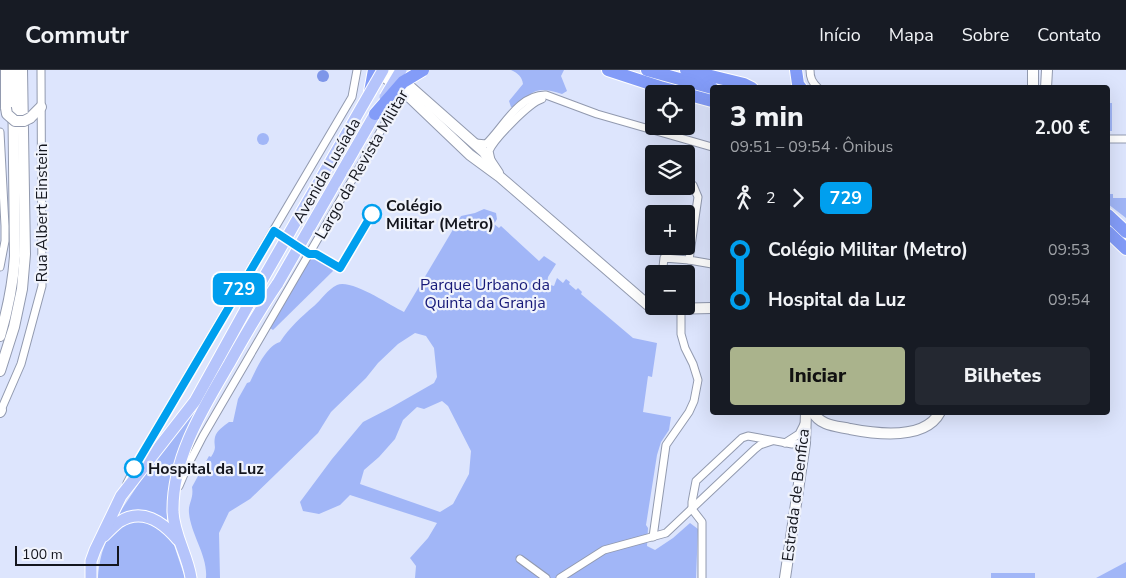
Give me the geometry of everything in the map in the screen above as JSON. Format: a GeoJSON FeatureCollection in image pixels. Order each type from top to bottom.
{"type":"FeatureCollection","features":[{"type":"Feature","properties":{"kind":"highway"},"geometry":{"type":"LineString","coordinates":[[369,94],[374,70]]}},
{"type":"Feature","properties":{"kind":"highway"},"geometry":{"type":"LineString","coordinates":[[375,114],[403,82],[423,70]]}},
{"type":"Feature","properties":{"kind":"highway"},"geometry":{"type":"LineString","coordinates":[[608,70],[710,100]]}},
{"type":"Feature","properties":{"kind":"highway"},"geometry":{"type":"LineString","coordinates":[[647,70],[710,87]]}},
{"type":"Feature","properties":{"kind":"highway"},"geometry":{"type":"LineString","coordinates":[[686,70],[746,85]]}},
{"type":"Feature","properties":{"kind":"highway"},"geometry":{"type":"LineString","coordinates":[[796,70],[799,85]]}},
{"type":"Feature","properties":{"kind":"highway"},"geometry":{"type":"LineString","coordinates":[[1110,217],[1126,232]]}},
{"type":"Feature","properties":{"kind":"highway"},"geometry":{"type":"LineString","coordinates":[[1110,234],[1126,249]]}},
{"type":"Feature","properties":{"kind":"highway"},"geometry":{"type":"LineString","coordinates":[[1110,241],[1126,249]]}},
{"type":"Feature","properties":{"kind":"main road","name":"Avenida Lusíada"},"geometry":{"type":"LineString","coordinates":[[191,578],[174,522],[174,498],[178,467],[252,298],[383,70]]}},
{"type":"Feature","properties":{"kind":"main road","name":"Avenida Lusíada"},"geometry":{"type":"LineString","coordinates":[[91,578],[91,561],[99,540],[121,496],[196,401],[230,351],[401,70]]}},
{"type":"Feature","properties":{"kind":"main road"},"geometry":{"type":"LineString","coordinates":[[99,540],[119,522],[142,516],[156,520],[164,525],[181,543]]}},
{"type":"Feature","properties":{"kind":"street"},"geometry":{"type":"LineString","coordinates":[[6,70],[7,114],[15,121],[24,121],[41,107]]}},
{"type":"Feature","properties":{"kind":"street"},"geometry":{"type":"LineString","coordinates":[[0,336],[8,311],[13,284],[15,256],[14,70]]}},
{"type":"Feature","properties":{"kind":"street"},"geometry":{"type":"LineString","coordinates":[[0,371],[14,328],[22,289],[25,254],[22,70]]}},
{"type":"Feature","properties":{"kind":"street","name":"Rua Albert Einstein"},"geometry":{"type":"LineString","coordinates":[[0,411],[21,364],[41,292],[41,70]]}},
{"type":"Feature","properties":{"kind":"street"},"geometry":{"type":"LineString","coordinates":[[121,496],[148,443],[352,97],[356,70]]}},
{"type":"Feature","properties":{"kind":"street"},"geometry":{"type":"LineString","coordinates":[[374,70],[406,88],[474,143],[491,161]]}},
{"type":"Feature","properties":{"kind":"street"},"geometry":{"type":"LineString","coordinates":[[391,70],[470,155],[500,177],[645,301]]}},
{"type":"Feature","properties":{"kind":"street"},"geometry":{"type":"LineString","coordinates":[[810,70],[810,77],[815,85]]}},
{"type":"Feature","properties":{"kind":"street"},"geometry":{"type":"LineString","coordinates":[[1033,70],[1033,85]]}},
{"type":"Feature","properties":{"kind":"street"},"geometry":{"type":"LineString","coordinates":[[1042,70],[1046,85]]}},
{"type":"Feature","properties":{"kind":"street"},"geometry":{"type":"LineString","coordinates":[[1046,85],[1047,70]]}},
{"type":"Feature","properties":{"kind":"street","name":"Largo da Revista Militar"},"geometry":{"type":"LineString","coordinates":[[174,498],[188,465],[254,348],[406,88]]}},
{"type":"Feature","properties":{"kind":"street"},"geometry":{"type":"LineString","coordinates":[[474,143],[486,144],[522,105],[530,99],[542,95],[597,114],[710,146]]}},
{"type":"Feature","properties":{"kind":"street"},"geometry":{"type":"LineString","coordinates":[[500,177],[491,161],[489,154],[491,147],[527,108],[538,100],[555,99]]}},
{"type":"Feature","properties":{"kind":"street"},"geometry":{"type":"LineString","coordinates":[[0,132],[5,226],[4,248],[0,267]]}},
{"type":"Feature","properties":{"kind":"street"},"geometry":{"type":"LineString","coordinates":[[1110,138],[1126,139]]}},
{"type":"Feature","properties":{"kind":"street"},"geometry":{"type":"LineString","coordinates":[[689,260],[698,197],[695,191]]}},
{"type":"Feature","properties":{"kind":"street"},"geometry":{"type":"LineString","coordinates":[[663,265],[664,258],[710,264]]}},
{"type":"Feature","properties":{"kind":"street"},"geometry":{"type":"LineString","coordinates":[[695,309],[710,308]]}},
{"type":"Feature","properties":{"kind":"street"},"geometry":{"type":"LineString","coordinates":[[653,537],[666,444],[689,412],[694,401],[698,380],[694,364],[685,348],[681,334],[681,315]]}},
{"type":"Feature","properties":{"kind":"street"},"geometry":{"type":"LineString","coordinates":[[814,415],[817,419],[828,425],[874,434],[894,434],[911,431],[927,425],[939,415]]}},
{"type":"Feature","properties":{"kind":"street"},"geometry":{"type":"LineString","coordinates":[[785,443],[799,434],[805,417]]}},
{"type":"Feature","properties":{"kind":"street","name":"Estrada de Benfica"},"geometry":{"type":"LineString","coordinates":[[785,578],[805,442],[805,417]]}},
{"type":"Feature","properties":{"kind":"street"},"geometry":{"type":"LineString","coordinates":[[702,578],[702,522],[692,509],[694,488],[698,480],[738,441],[745,437],[796,445],[805,442],[813,428],[828,425]]}},
{"type":"Feature","properties":{"kind":"street"},"geometry":{"type":"LineString","coordinates":[[751,437],[754,441],[755,449]]}},
{"type":"Feature","properties":{"kind":"street"},"geometry":{"type":"LineString","coordinates":[[560,578],[604,550],[666,534],[755,449],[772,441]]}},
{"type":"Feature","properties":{"kind":"street"},"geometry":{"type":"LineString","coordinates":[[694,488],[703,499]]}},
{"type":"Feature","properties":{"kind":"street"},"geometry":{"type":"LineString","coordinates":[[520,559],[546,578]]}},
{"type":"Feature","properties":{"kind":"green space"},"geometry":{"type":"Polygon","coordinates":[[[511,70],[564,70],[561,76],[567,91],[562,94],[547,90],[536,91],[526,97],[515,108],[511,107],[509,101],[523,84],[519,75],[511,70]]]}},
{"type":"Feature","properties":{"kind":"green space"},"geometry":{"type":"Polygon","coordinates":[[[1110,103],[1112,103],[1112,131],[1110,131],[1110,103]]]}},
{"type":"Feature","properties":{"kind":"green space"},"geometry":{"type":"Polygon","coordinates":[[[263,133],[269,139],[263,145],[257,139],[263,133]]]}},
{"type":"Feature","properties":{"kind":"green space"},"geometry":{"type":"Polygon","coordinates":[[[1110,194],[1113,194],[1113,198],[1126,198],[1126,218],[1110,206],[1110,194]]]}},
{"type":"Feature","properties":{"kind":"green space","name":"Parque Urbano da Quinta da Granja"},"geometry":{"type":"Polygon","coordinates":[[[484,209],[496,213],[497,219],[494,224],[499,228],[501,226],[539,261],[544,256],[556,264],[548,277],[547,284],[554,286],[557,278],[563,283],[566,279],[570,282],[569,284],[576,290],[578,288],[582,292],[581,294],[633,338],[657,343],[652,377],[648,376],[643,412],[671,417],[669,430],[661,442],[657,455],[646,525],[648,528],[647,546],[655,550],[690,523],[698,529],[696,578],[415,578],[416,566],[410,558],[428,538],[437,523],[350,495],[340,505],[319,514],[303,511],[300,502],[363,422],[434,383],[437,377],[434,348],[426,336],[415,333],[398,344],[378,363],[366,378],[331,412],[318,433],[250,499],[229,512],[219,533],[220,578],[206,578],[202,554],[190,521],[189,506],[192,487],[209,456],[211,457],[213,453],[217,432],[229,422],[233,422],[238,399],[266,353],[275,344],[280,342],[296,322],[327,292],[337,285],[344,284],[361,289],[404,312],[461,216],[484,209]],[[442,401],[424,409],[417,407],[403,420],[395,439],[364,470],[360,484],[440,512],[453,504],[469,474],[471,451],[448,406],[442,401]]]}},
{"type":"Feature","properties":{"kind":"green space"},"geometry":{"type":"Polygon","coordinates":[[[314,258],[333,271],[273,330],[270,328],[310,259],[314,258]]]}},
{"type":"Feature","properties":{"kind":"green space"},"geometry":{"type":"Polygon","coordinates":[[[238,334],[231,350],[196,411],[180,446],[170,482],[167,520],[153,513],[116,518],[238,334]]]}},
{"type":"Feature","properties":{"kind":"green space"},"geometry":{"type":"Polygon","coordinates":[[[147,519],[172,539],[185,578],[98,578],[103,549],[110,535],[120,525],[147,519]]]}},
{"type":"Feature","properties":{"kind":"green space"},"geometry":{"type":"Polygon","coordinates":[[[1126,562],[1126,578],[1096,578],[1126,562]]]}},
{"type":"Feature","properties":{"kind":"green space"},"geometry":{"type":"Polygon","coordinates":[[[991,573],[1035,573],[1035,578],[991,578],[991,573]]]}},
{"type":"Feature","properties":{"kind":"shaded area"},"geometry":{"type":"Polygon","coordinates":[[[321,70],[325,70],[329,76],[325,82],[321,82],[317,78],[317,74],[321,70]]]}},
{"type":"Feature","properties":{"kind":"bus line","name":"729"},"geometry":{"type":"LineString","coordinates":[[134,468],[274,231],[309,254],[316,254],[340,268],[372,214]]}},
{"type":"Feature","properties":{"kind":"place","name":"Colégio Militar (Metro)"},"geometry":{"type":"Point","coordinates":[372,214]}},
{"type":"Feature","properties":{"kind":"place","name":"Hospital da Luz"},"geometry":{"type":"Point","coordinates":[134,468]}}]}
